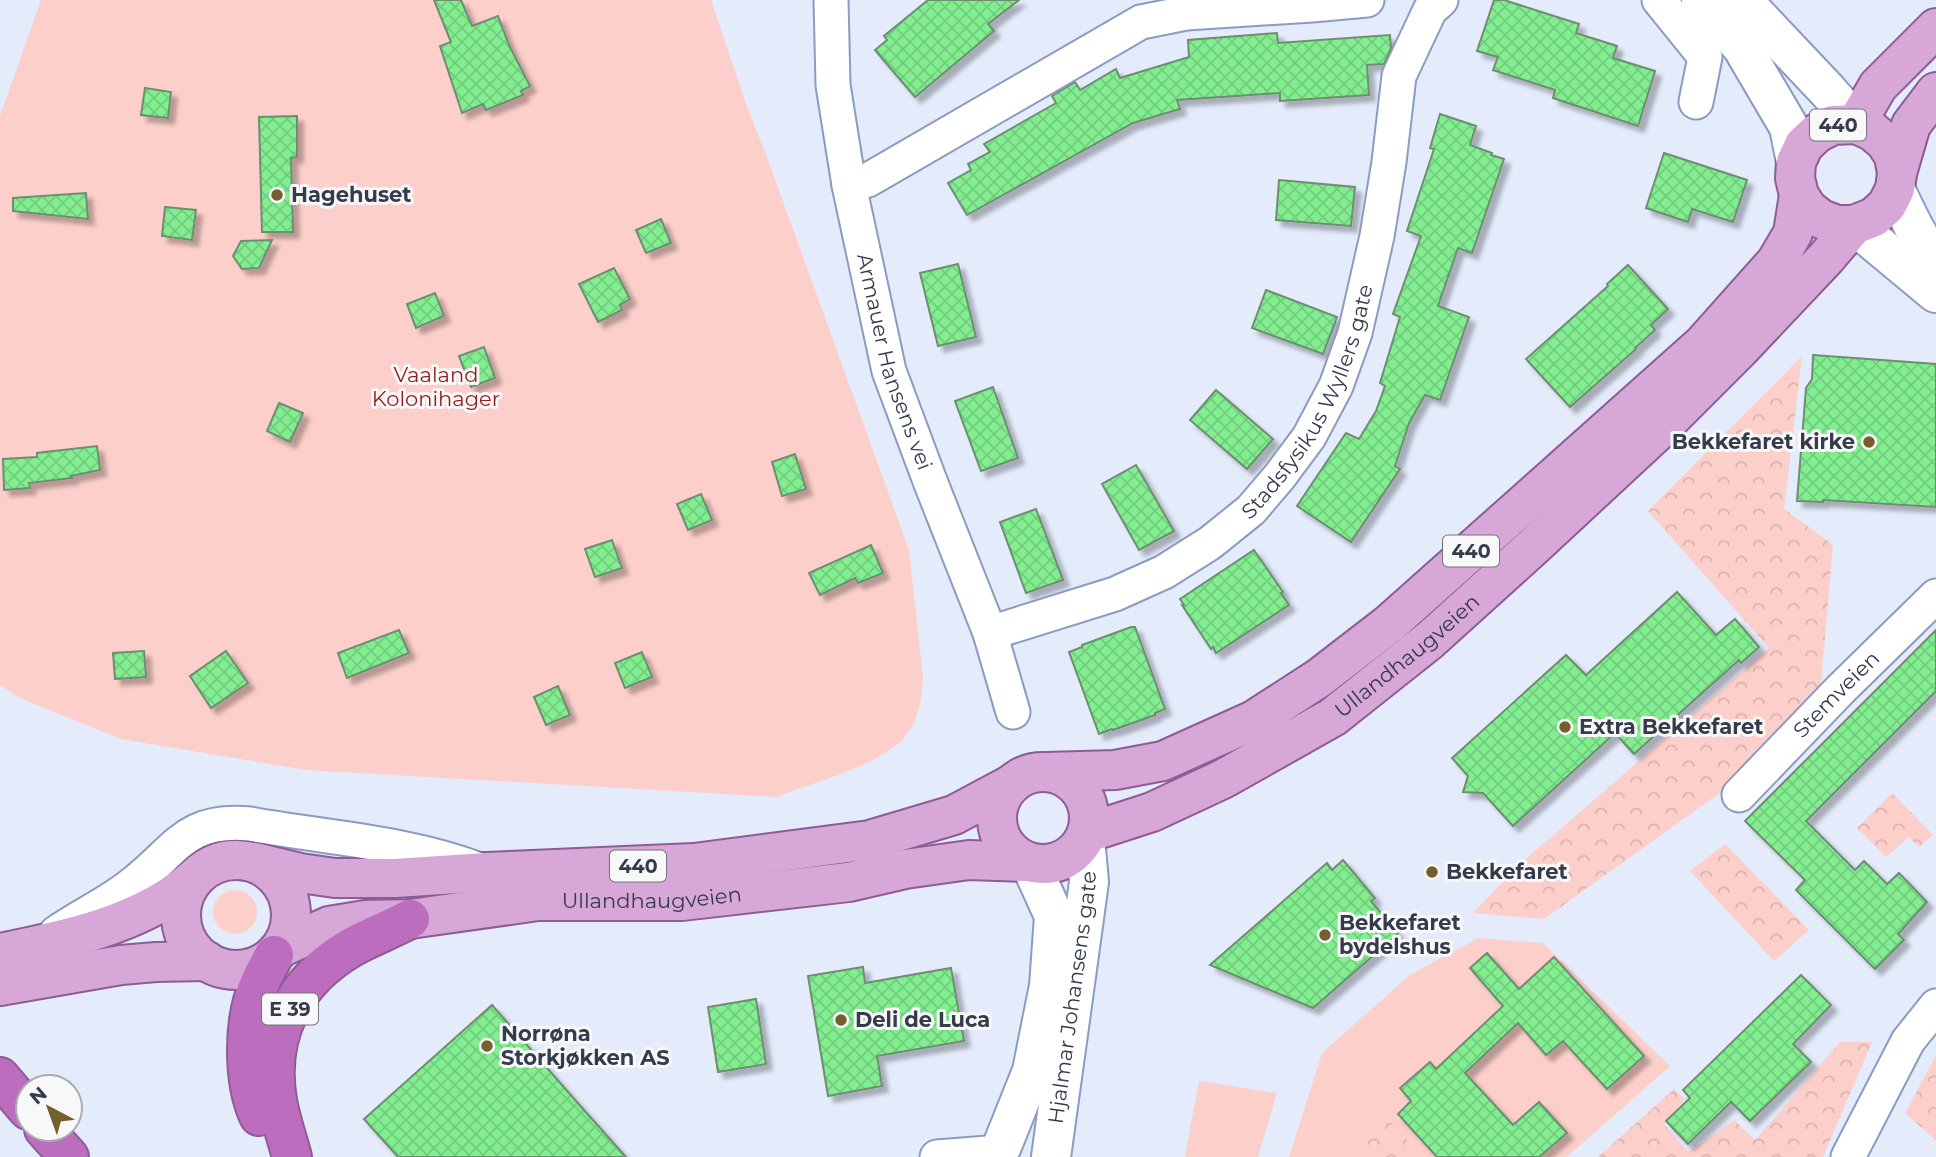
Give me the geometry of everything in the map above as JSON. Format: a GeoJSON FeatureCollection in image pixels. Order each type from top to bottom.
{"type":"FeatureCollection","features":[{"type":"Feature","properties":{"kind":"highway","name":"E 39"},"geometry":{"type":"LineString","coordinates":[[292,1157],[277,1101],[274,1071],[276,1043],[288,1012],[303,989],[324,967],[352,947],[410,919]]}},
{"type":"Feature","properties":{"kind":"highway","name":"E 39"},"geometry":{"type":"LineString","coordinates":[[278,951],[258,986],[246,1051],[248,1078],[255,1107],[271,1142],[282,1157]]}},
{"type":"Feature","properties":{"kind":"highway"},"geometry":{"type":"LineString","coordinates":[[0,1061],[14,1093]]}},
{"type":"Feature","properties":{"kind":"highway"},"geometry":{"type":"LineString","coordinates":[[56,1143],[69,1157]]}},
{"type":"Feature","properties":{"kind":"main road","name":"440"},"geometry":{"type":"LineString","coordinates":[[1853,124],[1878,86],[1936,28]]}},
{"type":"Feature","properties":{"kind":"main road","name":"440"},"geometry":{"type":"LineString","coordinates":[[1854,225],[1874,218],[1887,205],[1911,125],[1936,92]]}},
{"type":"Feature","properties":{"kind":"main road","name":"440"},"geometry":{"type":"LineString","coordinates":[[1798,178],[1804,145],[1817,133],[1833,125],[1853,124],[1872,131],[1885,142],[1894,156],[1896,181]]}},
{"type":"Feature","properties":{"kind":"main road"},"geometry":{"type":"LineString","coordinates":[[1798,178],[1808,209],[1821,219],[1837,225],[1854,225]]}},
{"type":"Feature","properties":{"kind":"main road","name":"Ullandhaugveien"},"geometry":{"type":"LineString","coordinates":[[254,862],[300,873],[335,877],[395,878],[694,863],[870,840],[954,815],[1029,778],[1115,770],[1163,761],[1254,720],[1320,678],[1390,624],[1703,344],[1776,262],[1793,233],[1798,178]]}},
{"type":"Feature","properties":{"kind":"main road","name":"Ullandhaugveien"},"geometry":{"type":"LineString","coordinates":[[1086,836],[1152,812],[1223,779],[1333,717],[1430,640],[1662,427],[1739,350],[1854,225]]}},
{"type":"Feature","properties":{"kind":"main road"},"geometry":{"type":"LineString","coordinates":[[1028,862],[1013,854],[1003,842],[997,811],[1003,797],[1029,778],[1060,775],[1082,792],[1090,819],[1086,836]]}},
{"type":"Feature","properties":{"kind":"main road","name":"440"},"geometry":{"type":"LineString","coordinates":[[1028,862],[1043,865],[1068,858],[1086,836]]}},
{"type":"Feature","properties":{"kind":"main road","name":"Ullandhaugveien"},"geometry":{"type":"LineString","coordinates":[[278,951],[328,926],[365,920],[410,919],[538,901],[682,901],[849,882],[905,869],[969,860],[1028,862]]}},
{"type":"Feature","properties":{"kind":"main road","name":"440"},"geometry":{"type":"LineString","coordinates":[[0,953],[68,939],[122,920],[171,896],[209,867],[223,861],[254,862]]}},
{"type":"Feature","properties":{"kind":"main road"},"geometry":{"type":"LineString","coordinates":[[254,862],[269,870],[281,883],[289,898],[289,931],[278,951]]}},
{"type":"Feature","properties":{"kind":"main road"},"geometry":{"type":"LineString","coordinates":[[197,876],[187,889],[182,905],[182,921],[186,937],[195,951],[207,961]]}},
{"type":"Feature","properties":{"kind":"main road","name":"440"},"geometry":{"type":"LineString","coordinates":[[0,986],[156,962],[207,961],[229,970],[245,970],[261,964],[278,951]]}},
{"type":"Feature","properties":{"kind":"street","name":"Armauer Hansens vei"},"geometry":{"type":"LineString","coordinates":[[831,0],[833,85],[849,185],[889,370],[990,633],[1013,712]]}},
{"type":"Feature","properties":{"kind":"street"},"geometry":{"type":"LineString","coordinates":[[849,185],[868,180],[1141,22],[1186,13],[1367,0]]}},
{"type":"Feature","properties":{"kind":"street"},"geometry":{"type":"LineString","coordinates":[[1659,0],[1705,57],[1696,102]]}},
{"type":"Feature","properties":{"kind":"street"},"geometry":{"type":"LineString","coordinates":[[1701,0],[1742,47],[1789,127],[1798,178]]}},
{"type":"Feature","properties":{"kind":"street"},"geometry":{"type":"LineString","coordinates":[[1742,0],[1827,90],[1853,124]]}},
{"type":"Feature","properties":{"kind":"street","name":"Stadsfysikus Wyllers gate"},"geometry":{"type":"LineString","coordinates":[[990,633],[1115,594],[1164,572],[1210,543],[1251,510],[1309,437],[1335,386],[1355,333],[1379,224],[1399,76],[1427,3]]}},
{"type":"Feature","properties":{"kind":"street"},"geometry":{"type":"LineString","coordinates":[[1896,181],[1912,224],[1928,252],[1936,260]]}},
{"type":"Feature","properties":{"kind":"street"},"geometry":{"type":"LineString","coordinates":[[1854,225],[1936,293]]}},
{"type":"Feature","properties":{"kind":"street","name":"Stemveien"},"geometry":{"type":"LineString","coordinates":[[1739,795],[1936,596]]}},
{"type":"Feature","properties":{"kind":"street","name":"Ullandhaugveien"},"geometry":{"type":"LineString","coordinates":[[38,945],[131,886],[180,840],[209,825],[229,822],[250,824],[407,849],[486,872]]}},
{"type":"Feature","properties":{"kind":"street","name":"Hjalmar Johansens gate"},"geometry":{"type":"LineString","coordinates":[[1049,1157],[1089,882],[1086,836]]}},
{"type":"Feature","properties":{"kind":"street","name":"Hjalmar Johansens gate"},"geometry":{"type":"LineString","coordinates":[[992,1152],[1032,1071],[1049,986],[1054,916],[1028,862]]}},
{"type":"Feature","properties":{"kind":"street"},"geometry":{"type":"LineString","coordinates":[[1848,1157],[1909,1041],[1936,1006]]}},
{"type":"Feature","properties":{"kind":"street"},"geometry":{"type":"LineString","coordinates":[[937,1157],[992,1152],[1015,1144],[1028,1145],[1049,1157]]}},
{"type":"Feature","properties":{"kind":"green space","name":"Vaaland Kolonihager"},"geometry":{"type":"Polygon","coordinates":[[[41,0],[711,0],[747,107],[909,550],[923,677],[921,701],[916,717],[904,738],[893,748],[862,765],[776,797],[306,770],[121,739],[22,699],[0,685],[0,116],[41,0]]]}},
{"type":"Feature","properties":{"kind":"green space"},"geometry":{"type":"Polygon","coordinates":[[[1802,356],[1784,509],[1833,545],[1820,694],[1739,779],[1544,919],[1473,913],[1519,865],[1769,648],[1648,511],[1802,356]]]}},
{"type":"Feature","properties":{"kind":"green space"},"geometry":{"type":"Polygon","coordinates":[[[1892,793],[1933,835],[1919,847],[1909,837],[1886,857],[1857,828],[1892,793]]]}},
{"type":"Feature","properties":{"kind":"green space"},"geometry":{"type":"Polygon","coordinates":[[[1725,844],[1809,930],[1774,961],[1690,871],[1725,844]]]}},
{"type":"Feature","properties":{"kind":"green space"},"geometry":{"type":"Polygon","coordinates":[[[235,890],[244,891],[251,896],[256,903],[256,921],[251,928],[244,933],[235,934],[226,933],[219,928],[214,921],[213,912],[214,903],[219,896],[226,891],[235,890]]]}},
{"type":"Feature","properties":{"kind":"green space"},"geometry":{"type":"Polygon","coordinates":[[[1478,938],[1543,943],[1670,1066],[1567,1157],[1289,1157],[1322,1053],[1410,975],[1478,938]]]}},
{"type":"Feature","properties":{"kind":"green space"},"geometry":{"type":"Polygon","coordinates":[[[1840,1042],[1872,1042],[1823,1157],[1598,1157],[1674,1089],[1685,1099],[1664,1124],[1688,1152],[1734,1120],[1755,1140],[1840,1042]]]}},
{"type":"Feature","properties":{"kind":"green space"},"geometry":{"type":"Polygon","coordinates":[[[1936,1055],[1936,1140],[1905,1113],[1936,1055]]]}},
{"type":"Feature","properties":{"kind":"green space"},"geometry":{"type":"Polygon","coordinates":[[[1199,1081],[1277,1093],[1258,1157],[1185,1157],[1199,1081]]]}},
{"type":"Feature","properties":{"kind":"green space"},"geometry":{"type":"Polygon","coordinates":[[[1379,1117],[1388,1119],[1422,1157],[1371,1157],[1356,1141],[1379,1117]]]}},
{"type":"Feature","properties":{"kind":"building"},"geometry":{"type":"Polygon","coordinates":[[[434,0],[461,0],[472,26],[498,16],[530,86],[521,91],[523,95],[486,110],[483,104],[462,113],[440,46],[451,42],[434,0]]]}},
{"type":"Feature","properties":{"kind":"building"},"geometry":{"type":"Polygon","coordinates":[[[928,0],[1019,0],[988,24],[994,31],[915,97],[875,50],[887,40],[884,36],[928,0]]]}},
{"type":"Feature","properties":{"kind":"building"},"geometry":{"type":"Polygon","coordinates":[[[1494,0],[1504,0],[1579,24],[1576,33],[1617,46],[1613,58],[1655,71],[1638,126],[1553,98],[1555,90],[1493,70],[1498,57],[1477,51],[1494,0]]]}},
{"type":"Feature","properties":{"kind":"building"},"geometry":{"type":"Polygon","coordinates":[[[1277,33],[1278,43],[1390,35],[1391,48],[1384,64],[1367,65],[1369,95],[1280,101],[1280,93],[1177,100],[1180,109],[1133,123],[967,215],[948,183],[971,170],[968,164],[990,152],[984,144],[1056,103],[1052,96],[1075,82],[1080,90],[1116,69],[1120,78],[1189,57],[1188,40],[1277,33]]]}},
{"type":"Feature","properties":{"kind":"building"},"geometry":{"type":"Polygon","coordinates":[[[145,88],[171,92],[168,118],[141,115],[145,88]]]}},
{"type":"Feature","properties":{"kind":"building"},"geometry":{"type":"Polygon","coordinates":[[[1440,114],[1476,126],[1470,145],[1504,159],[1472,253],[1458,248],[1438,306],[1469,317],[1440,400],[1425,395],[1409,423],[1395,466],[1400,469],[1351,542],[1297,506],[1346,433],[1359,439],[1376,411],[1385,386],[1380,383],[1400,317],[1393,314],[1421,236],[1407,231],[1434,149],[1430,148],[1440,114]]]}},
{"type":"Feature","properties":{"kind":"building","name":"Hagehuset"},"geometry":{"type":"Polygon","coordinates":[[[297,116],[297,157],[291,158],[293,232],[262,232],[259,117],[297,116]]]}},
{"type":"Feature","properties":{"kind":"building"},"geometry":{"type":"Polygon","coordinates":[[[1664,153],[1747,180],[1733,222],[1692,209],[1688,222],[1646,208],[1664,153]]]}},
{"type":"Feature","properties":{"kind":"building"},"geometry":{"type":"Polygon","coordinates":[[[1279,180],[1355,187],[1351,226],[1276,220],[1279,180]]]}},
{"type":"Feature","properties":{"kind":"building"},"geometry":{"type":"Polygon","coordinates":[[[86,193],[88,219],[13,211],[13,198],[86,193]]]}},
{"type":"Feature","properties":{"kind":"building"},"geometry":{"type":"Polygon","coordinates":[[[165,207],[196,210],[192,240],[162,236],[165,207]]]}},
{"type":"Feature","properties":{"kind":"building"},"geometry":{"type":"Polygon","coordinates":[[[661,219],[671,243],[646,253],[636,230],[661,219]]]}},
{"type":"Feature","properties":{"kind":"building"},"geometry":{"type":"Polygon","coordinates":[[[272,240],[259,268],[242,269],[233,256],[241,241],[272,240]]]}},
{"type":"Feature","properties":{"kind":"building"},"geometry":{"type":"Polygon","coordinates":[[[958,264],[976,337],[938,346],[920,273],[958,264]]]}},
{"type":"Feature","properties":{"kind":"building"},"geometry":{"type":"Polygon","coordinates":[[[1628,265],[1668,309],[1651,325],[1655,330],[1636,349],[1570,407],[1526,359],[1628,265]]]}},
{"type":"Feature","properties":{"kind":"building"},"geometry":{"type":"Polygon","coordinates":[[[614,268],[630,299],[620,305],[622,310],[598,322],[579,284],[614,268]]]}},
{"type":"Feature","properties":{"kind":"building"},"geometry":{"type":"Polygon","coordinates":[[[1266,290],[1337,317],[1323,354],[1252,328],[1266,290]]]}},
{"type":"Feature","properties":{"kind":"building"},"geometry":{"type":"Polygon","coordinates":[[[435,293],[444,316],[416,328],[407,304],[435,293]]]}},
{"type":"Feature","properties":{"kind":"building"},"geometry":{"type":"Polygon","coordinates":[[[484,347],[495,378],[471,387],[459,356],[484,347]]]}},
{"type":"Feature","properties":{"kind":"building","name":"Bekkefaret kirke"},"geometry":{"type":"Polygon","coordinates":[[[1813,355],[1936,364],[1936,507],[1823,500],[1797,501],[1806,388],[1812,379],[1813,355]]]}},
{"type":"Feature","properties":{"kind":"building"},"geometry":{"type":"Polygon","coordinates":[[[993,387],[1018,458],[981,471],[955,401],[993,387]]]}},
{"type":"Feature","properties":{"kind":"building"},"geometry":{"type":"Polygon","coordinates":[[[1216,390],[1273,439],[1247,469],[1190,420],[1216,390]]]}},
{"type":"Feature","properties":{"kind":"building"},"geometry":{"type":"Polygon","coordinates":[[[279,403],[303,413],[290,442],[267,431],[279,403]]]}},
{"type":"Feature","properties":{"kind":"building"},"geometry":{"type":"Polygon","coordinates":[[[97,446],[100,470],[71,476],[72,478],[29,483],[30,488],[4,490],[3,459],[37,457],[37,453],[97,446]]]}},
{"type":"Feature","properties":{"kind":"building"},"geometry":{"type":"Polygon","coordinates":[[[795,454],[806,489],[782,496],[772,462],[795,454]]]}},
{"type":"Feature","properties":{"kind":"building"},"geometry":{"type":"Polygon","coordinates":[[[1136,465],[1174,531],[1139,550],[1102,484],[1136,465]]]}},
{"type":"Feature","properties":{"kind":"building"},"geometry":{"type":"Polygon","coordinates":[[[701,494],[712,520],[688,530],[677,504],[701,494]]]}},
{"type":"Feature","properties":{"kind":"building"},"geometry":{"type":"Polygon","coordinates":[[[1036,509],[1063,580],[1026,593],[1000,522],[1036,509]]]}},
{"type":"Feature","properties":{"kind":"building"},"geometry":{"type":"Polygon","coordinates":[[[612,540],[622,568],[595,577],[585,549],[612,540]]]}},
{"type":"Feature","properties":{"kind":"building"},"geometry":{"type":"Polygon","coordinates":[[[871,545],[883,573],[858,583],[855,578],[820,595],[809,573],[871,545]]]}},
{"type":"Feature","properties":{"kind":"building"},"geometry":{"type":"Polygon","coordinates":[[[1254,550],[1289,605],[1216,653],[1180,599],[1254,550]]]}},
{"type":"Feature","properties":{"kind":"building"},"geometry":{"type":"Polygon","coordinates":[[[1677,592],[1716,635],[1735,619],[1759,647],[1741,663],[1739,660],[1634,754],[1615,733],[1513,826],[1483,793],[1463,792],[1468,776],[1452,758],[1566,655],[1586,675],[1677,592]]]}},
{"type":"Feature","properties":{"kind":"building"},"geometry":{"type":"Polygon","coordinates":[[[1135,627],[1165,709],[1099,734],[1069,652],[1135,627]]]}},
{"type":"Feature","properties":{"kind":"building"},"geometry":{"type":"Polygon","coordinates":[[[399,630],[409,653],[347,678],[338,653],[399,630]]]}},
{"type":"Feature","properties":{"kind":"building"},"geometry":{"type":"Polygon","coordinates":[[[1936,630],[1936,691],[1806,821],[1855,870],[1864,861],[1887,884],[1899,873],[1927,902],[1898,934],[1904,940],[1875,969],[1796,890],[1805,880],[1745,821],[1936,630]]]}},
{"type":"Feature","properties":{"kind":"building"},"geometry":{"type":"Polygon","coordinates":[[[144,651],[146,677],[115,679],[113,653],[144,651]]]}},
{"type":"Feature","properties":{"kind":"building"},"geometry":{"type":"Polygon","coordinates":[[[226,651],[248,683],[211,708],[190,676],[226,651]]]}},
{"type":"Feature","properties":{"kind":"building"},"geometry":{"type":"Polygon","coordinates":[[[642,652],[652,677],[625,688],[615,663],[642,652]]]}},
{"type":"Feature","properties":{"kind":"building"},"geometry":{"type":"Polygon","coordinates":[[[558,686],[570,715],[546,725],[534,697],[558,686]]]}},
{"type":"Feature","properties":{"kind":"building","name":"Bekkefaret bydelshus"},"geometry":{"type":"Polygon","coordinates":[[[1343,860],[1375,898],[1371,901],[1398,934],[1313,1008],[1210,965],[1327,863],[1332,870],[1343,860]]]}},
{"type":"Feature","properties":{"kind":"building"},"geometry":{"type":"Polygon","coordinates":[[[1487,953],[1519,989],[1554,957],[1644,1056],[1607,1089],[1563,1041],[1546,1055],[1518,1023],[1465,1073],[1513,1125],[1539,1102],[1567,1133],[1539,1157],[1437,1157],[1398,1114],[1411,1101],[1400,1088],[1430,1062],[1436,1069],[1503,1006],[1470,968],[1487,953]]]}},
{"type":"Feature","properties":{"kind":"building"},"geometry":{"type":"Polygon","coordinates":[[[863,967],[865,983],[951,968],[964,1041],[877,1056],[882,1086],[828,1096],[808,976],[863,967]]]}},
{"type":"Feature","properties":{"kind":"building"},"geometry":{"type":"Polygon","coordinates":[[[1801,975],[1831,1005],[1793,1044],[1811,1062],[1750,1121],[1731,1102],[1688,1144],[1666,1121],[1690,1098],[1683,1090],[1801,975]]]}},
{"type":"Feature","properties":{"kind":"building"},"geometry":{"type":"Polygon","coordinates":[[[756,999],[766,1064],[718,1072],[708,1007],[756,999]]]}},
{"type":"Feature","properties":{"kind":"building","name":"Norrøna Storkjøkken AS"},"geometry":{"type":"Polygon","coordinates":[[[492,1005],[626,1157],[398,1157],[364,1119],[492,1005]]]}},
{"type":"Feature","properties":{"kind":"place","name":"Hagehuset"},"geometry":{"type":"Point","coordinates":[277,195]}},
{"type":"Feature","properties":{"kind":"place","name":"Bekkefaret kirke"},"geometry":{"type":"Point","coordinates":[1869,442]}},
{"type":"Feature","properties":{"kind":"place","name":"Extra Bekkefaret"},"geometry":{"type":"Point","coordinates":[1565,727]}},
{"type":"Feature","properties":{"kind":"place","name":"Bekkefaret"},"geometry":{"type":"Point","coordinates":[1432,872]}},
{"type":"Feature","properties":{"kind":"place","name":"Bekkefaret bydelshus"},"geometry":{"type":"Point","coordinates":[1325,935]}},
{"type":"Feature","properties":{"kind":"place","name":"Deli de Luca"},"geometry":{"type":"Point","coordinates":[841,1020]}},
{"type":"Feature","properties":{"kind":"place","name":"Norrøna Storkjøkken AS"},"geometry":{"type":"Point","coordinates":[487,1046]}}]}
